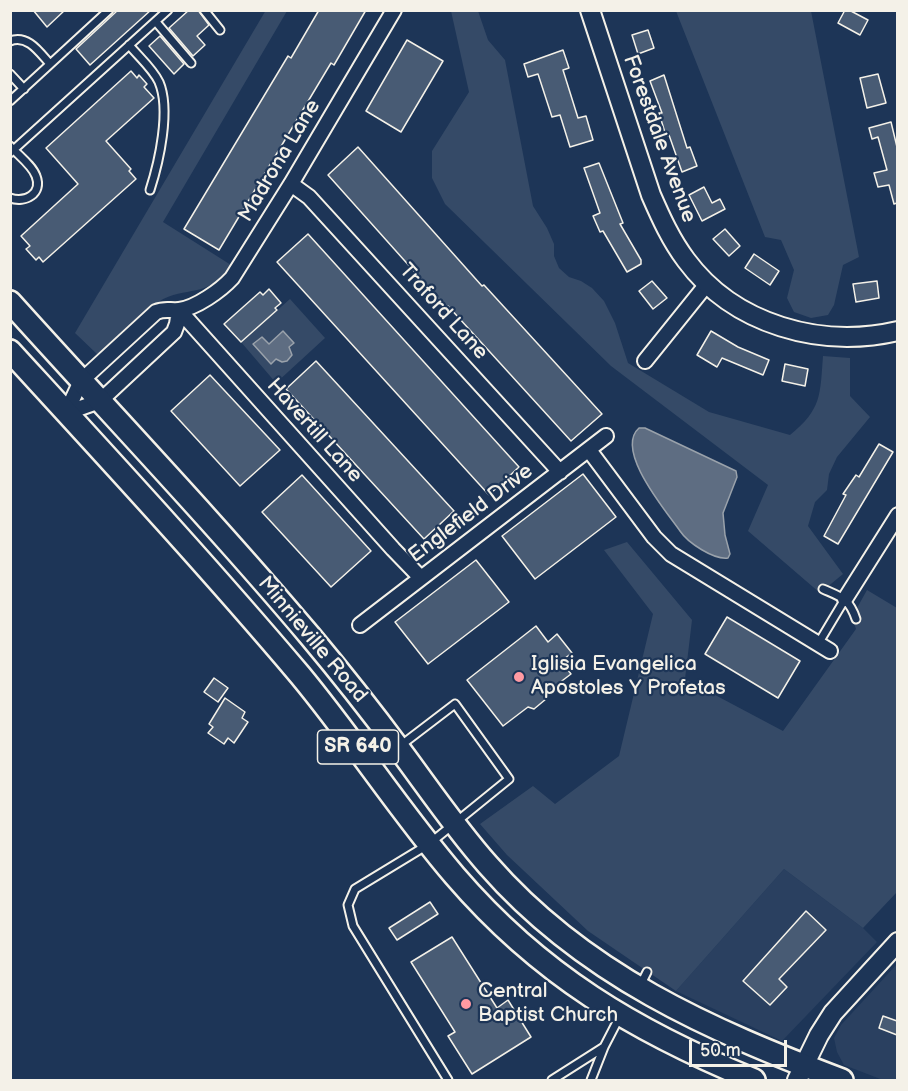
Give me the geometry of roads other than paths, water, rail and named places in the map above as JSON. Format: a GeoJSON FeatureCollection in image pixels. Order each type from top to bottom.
{"type":"FeatureCollection","features":[{"type":"Feature","properties":{"kind":"main road","name":"Minnieville Road"},"geometry":{"type":"LineString","coordinates":[[10,302],[264,582],[335,665],[453,823],[490,867],[539,917],[592,958],[643,981],[680,1012],[800,1073],[842,1080]]}},
{"type":"Feature","properties":{"kind":"main road","name":"Minnieville Road"},"geometry":{"type":"LineString","coordinates":[[10,351],[247,612],[325,705],[429,844],[487,910],[556,973],[621,1016],[672,1044],[754,1080]]}},
{"type":"Feature","properties":{"kind":"street","name":"Madrona Lane"},"geometry":{"type":"LineString","coordinates":[[66,412],[81,381],[156,312],[164,309],[179,310],[211,296],[232,278],[291,184],[394,10]]}},
{"type":"Feature","properties":{"kind":"street","name":"Forestdale Avenue"},"geometry":{"type":"LineString","coordinates":[[590,10],[661,220],[687,262],[707,284],[740,308],[762,320],[809,334],[853,338],[878,336],[897,331]]}},
{"type":"Feature","properties":{"kind":"street","name":"Traford Lane"},"geometry":{"type":"LineString","coordinates":[[291,184],[309,196],[560,472]]}},
{"type":"Feature","properties":{"kind":"street"},"geometry":{"type":"LineString","coordinates":[[645,361],[707,284]]}},
{"type":"Feature","properties":{"kind":"street"},"geometry":{"type":"LineString","coordinates":[[66,412],[100,401],[174,332],[179,310]]}},
{"type":"Feature","properties":{"kind":"street","name":"Havertill Lane"},"geometry":{"type":"LineString","coordinates":[[179,310],[377,532],[421,578]]}},
{"type":"Feature","properties":{"kind":"street","name":"Englefield Drive"},"geometry":{"type":"LineString","coordinates":[[360,625],[606,436]]}},
{"type":"Feature","properties":{"kind":"street"},"geometry":{"type":"LineString","coordinates":[[589,450],[654,537],[671,554],[824,647]]}},
{"type":"Feature","properties":{"kind":"street"},"geometry":{"type":"LineString","coordinates":[[845,599],[897,515]]}},
{"type":"Feature","properties":{"kind":"street"},"geometry":{"type":"LineString","coordinates":[[800,1073],[833,1013],[897,942]]}},
{"type":"Feature","properties":{"kind":"lane"},"geometry":{"type":"LineString","coordinates":[[10,101],[109,10]]}},
{"type":"Feature","properties":{"kind":"lane"},"geometry":{"type":"LineString","coordinates":[[10,198],[24,200],[30,197],[37,183],[35,173],[12,150],[168,10]]}},
{"type":"Feature","properties":{"kind":"lane"},"geometry":{"type":"LineString","coordinates":[[204,10],[220,30]]}},
{"type":"Feature","properties":{"kind":"lane"},"geometry":{"type":"LineString","coordinates":[[156,21],[191,63]]}},
{"type":"Feature","properties":{"kind":"lane"},"geometry":{"type":"LineString","coordinates":[[10,41],[23,39],[29,42],[50,64]]}},
{"type":"Feature","properties":{"kind":"lane"},"geometry":{"type":"LineString","coordinates":[[129,45],[156,77],[162,90],[164,121],[161,149],[150,190]]}},
{"type":"Feature","properties":{"kind":"lane"},"geometry":{"type":"LineString","coordinates":[[10,74],[24,89]]}},
{"type":"Feature","properties":{"kind":"lane"},"geometry":{"type":"LineString","coordinates":[[823,589],[845,599],[850,604],[856,619]]}},
{"type":"Feature","properties":{"kind":"lane"},"geometry":{"type":"LineString","coordinates":[[824,647],[845,599]]}},
{"type":"Feature","properties":{"kind":"lane"},"geometry":{"type":"LineString","coordinates":[[398,747],[454,704],[508,779],[429,844],[355,889],[348,905],[353,926],[448,1080]]}},
{"type":"Feature","properties":{"kind":"lane"},"geometry":{"type":"LineString","coordinates":[[591,1080],[604,1047],[621,1016]]}},
{"type":"Feature","properties":{"kind":"lane"},"geometry":{"type":"LineString","coordinates":[[552,1080],[604,1047]]}},
{"type":"Feature","properties":{"kind":"place","name":"Iglisia Evangelica Apostoles Y Profetas"},"geometry":{"type":"Point","coordinates":[519,677]}},
{"type":"Feature","properties":{"kind":"place","name":"Central Baptist Church"},"geometry":{"type":"Point","coordinates":[466,1004]}}]}
